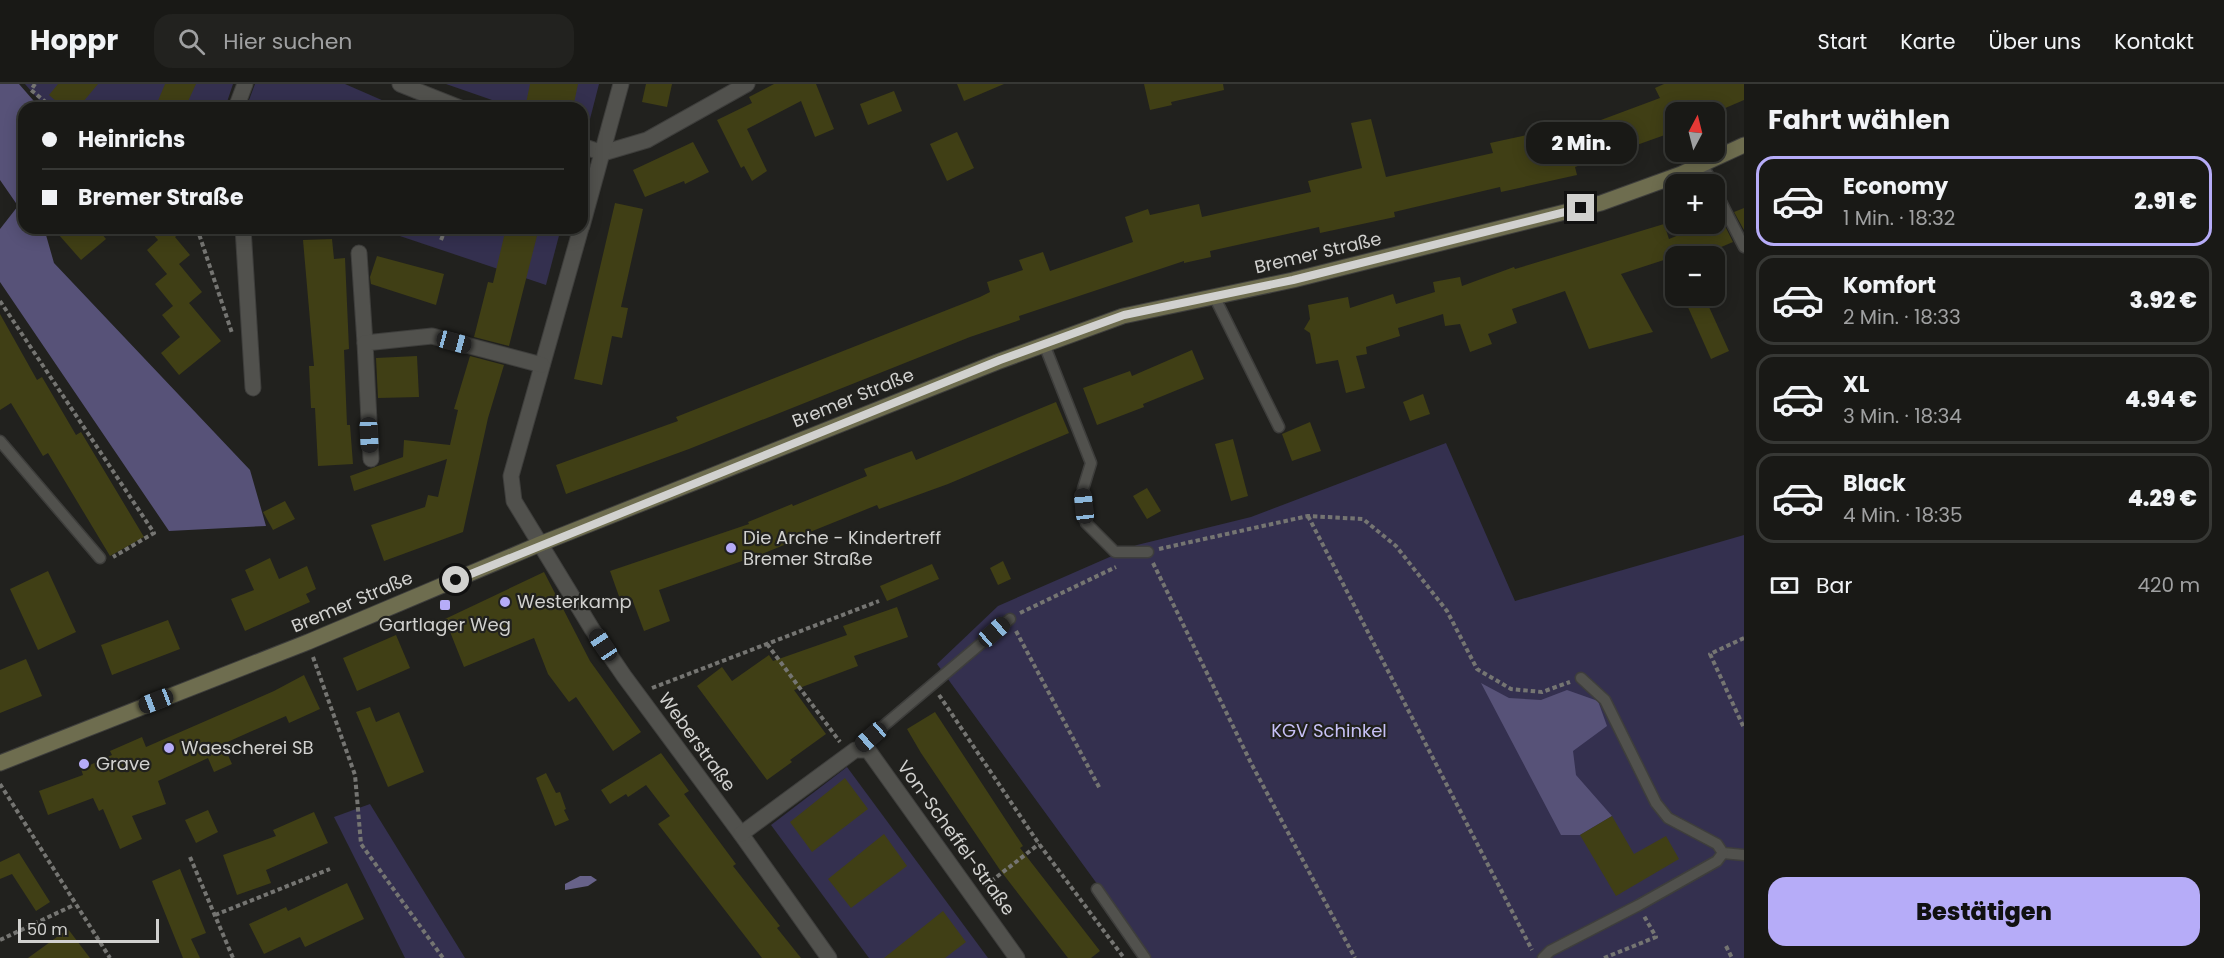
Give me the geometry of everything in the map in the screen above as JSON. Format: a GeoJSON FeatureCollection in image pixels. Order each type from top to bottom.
{"type":"FeatureCollection","features":[{"type":"Feature","properties":{"kind":"main road","name":"Bremer Straße"},"geometry":{"type":"LineString","coordinates":[[0,763],[308,642],[540,544],[1044,344],[1124,315],[1293,280],[1601,202],[1681,174],[1744,145]]}},
{"type":"Feature","properties":{"kind":"street"},"geometry":{"type":"LineString","coordinates":[[238,102],[245,84]]}},
{"type":"Feature","properties":{"kind":"street"},"geometry":{"type":"LineString","coordinates":[[400,84],[445,102]]}},
{"type":"Feature","properties":{"kind":"street"},"geometry":{"type":"LineString","coordinates":[[588,206],[621,84]]}},
{"type":"Feature","properties":{"kind":"street"},"geometry":{"type":"LineString","coordinates":[[588,148],[603,153],[647,140],[747,84]]}},
{"type":"Feature","properties":{"kind":"street"},"geometry":{"type":"LineString","coordinates":[[243,234],[253,388]]}},
{"type":"Feature","properties":{"kind":"street"},"geometry":{"type":"LineString","coordinates":[[540,544],[514,501],[511,476],[580,234]]}},
{"type":"Feature","properties":{"kind":"street"},"geometry":{"type":"LineString","coordinates":[[359,253],[371,459]]}},
{"type":"Feature","properties":{"kind":"street"},"geometry":{"type":"LineString","coordinates":[[365,343],[432,336],[542,365]]}},
{"type":"Feature","properties":{"kind":"street","name":"Weberstraße"},"geometry":{"type":"LineString","coordinates":[[540,544],[592,629],[829,958]]}},
{"type":"Feature","properties":{"kind":"street","name":"Von-Scheffel-Straße"},"geometry":{"type":"LineString","coordinates":[[852,753],[868,750],[1017,958]]}},
{"type":"Feature","properties":{"kind":"street"},"geometry":{"type":"LineString","coordinates":[[741,834],[852,753]]}},
{"type":"Feature","properties":{"kind":"lane"},"geometry":{"type":"LineString","coordinates":[[1702,164],[1707,174]]}},
{"type":"Feature","properties":{"kind":"lane"},"geometry":{"type":"LineString","coordinates":[[1725,208],[1744,247]]}},
{"type":"Feature","properties":{"kind":"lane"},"geometry":{"type":"LineString","coordinates":[[1214,296],[1279,427]]}},
{"type":"Feature","properties":{"kind":"lane"},"geometry":{"type":"LineString","coordinates":[[1044,344],[1091,463],[1083,489],[1086,523],[1115,552],[1148,552]]}},
{"type":"Feature","properties":{"kind":"lane"},"geometry":{"type":"LineString","coordinates":[[0,441],[100,558]]}},
{"type":"Feature","properties":{"kind":"lane"},"geometry":{"type":"LineString","coordinates":[[852,753],[1010,619]]}},
{"type":"Feature","properties":{"kind":"lane"},"geometry":{"type":"LineString","coordinates":[[1581,678],[1605,700],[1656,804],[1668,818],[1717,844],[1723,853]]}},
{"type":"Feature","properties":{"kind":"lane"},"geometry":{"type":"LineString","coordinates":[[1723,853],[1744,855]]}},
{"type":"Feature","properties":{"kind":"lane"},"geometry":{"type":"LineString","coordinates":[[1543,958],[1550,951],[1639,906],[1717,861],[1723,853]]}},
{"type":"Feature","properties":{"kind":"lane"},"geometry":{"type":"LineString","coordinates":[[1097,889],[1145,958]]}},
{"type":"Feature","properties":{"kind":"path"},"geometry":{"type":"LineString","coordinates":[[35,84],[31,90],[46,102]]}},
{"type":"Feature","properties":{"kind":"path"},"geometry":{"type":"LineString","coordinates":[[199,234],[233,337]]}},
{"type":"Feature","properties":{"kind":"path"},"geometry":{"type":"LineString","coordinates":[[441,240],[444,234]]}},
{"type":"Feature","properties":{"kind":"path"},"geometry":{"type":"LineString","coordinates":[[0,301],[154,533],[105,562],[100,558]]}},
{"type":"Feature","properties":{"kind":"path"},"geometry":{"type":"LineString","coordinates":[[1308,516],[1536,958]]}},
{"type":"Feature","properties":{"kind":"path"},"geometry":{"type":"LineString","coordinates":[[1355,958],[1252,765],[1148,552],[1308,516],[1363,519],[1395,546],[1447,611],[1477,669],[1511,689],[1542,692],[1581,678]]}},
{"type":"Feature","properties":{"kind":"path"},"geometry":{"type":"LineString","coordinates":[[1100,789],[1010,619],[1118,566]]}},
{"type":"Feature","properties":{"kind":"path"},"geometry":{"type":"LineString","coordinates":[[637,693],[879,601]]}},
{"type":"Feature","properties":{"kind":"path"},"geometry":{"type":"LineString","coordinates":[[1744,638],[1710,654],[1744,728]]}},
{"type":"Feature","properties":{"kind":"path"},"geometry":{"type":"LineString","coordinates":[[308,642],[355,775],[361,844],[443,958]]}},
{"type":"Feature","properties":{"kind":"path"},"geometry":{"type":"LineString","coordinates":[[768,644],[852,753]]}},
{"type":"Feature","properties":{"kind":"path"},"geometry":{"type":"LineString","coordinates":[[932,685],[1039,844],[1121,957]]}},
{"type":"Feature","properties":{"kind":"path"},"geometry":{"type":"LineString","coordinates":[[0,784],[74,905],[110,958]]}},
{"type":"Feature","properties":{"kind":"path"},"geometry":{"type":"LineString","coordinates":[[973,896],[1039,844]]}},
{"type":"Feature","properties":{"kind":"path"},"geometry":{"type":"LineString","coordinates":[[190,857],[233,958]]}},
{"type":"Feature","properties":{"kind":"path"},"geometry":{"type":"LineString","coordinates":[[215,915],[330,869]]}},
{"type":"Feature","properties":{"kind":"path"},"geometry":{"type":"LineString","coordinates":[[0,940],[74,905]]}},
{"type":"Feature","properties":{"kind":"path"},"geometry":{"type":"LineString","coordinates":[[1604,958],[1656,937],[1639,906]]}},
{"type":"Feature","properties":{"kind":"path"},"geometry":{"type":"LineString","coordinates":[[1726,946],[1732,958]]}},
{"type":"Feature","properties":{"kind":"green space"},"geometry":{"type":"Polygon","coordinates":[[[25,84],[233,84],[227,102],[41,102],[25,84]]]}},
{"type":"Feature","properties":{"kind":"green space"},"geometry":{"type":"Polygon","coordinates":[[[255,84],[345,84],[386,102],[248,102],[255,84]]]}},
{"type":"Feature","properties":{"kind":"green space"},"geometry":{"type":"Polygon","coordinates":[[[446,84],[599,84],[590,119],[588,119],[588,102],[498,102],[446,84]]]}},
{"type":"Feature","properties":{"kind":"green space"},"geometry":{"type":"Polygon","coordinates":[[[394,234],[559,234],[546,285],[394,234]]]}},
{"type":"Feature","properties":{"kind":"green space","name":"KGV Schinkel"},"geometry":{"type":"Polygon","coordinates":[[[1446,443],[1515,601],[1744,535],[1744,958],[1151,958],[937,664],[998,606],[1137,545],[1251,517],[1446,443]]]}},
{"type":"Feature","properties":{"kind":"green space"},"geometry":{"type":"Polygon","coordinates":[[[847,767],[988,958],[869,958],[771,825],[847,767]]]}},
{"type":"Feature","properties":{"kind":"green space"},"geometry":{"type":"Polygon","coordinates":[[[370,804],[465,958],[405,958],[334,817],[370,804]]]}},
{"type":"Feature","properties":{"kind":"shaded area"},"geometry":{"type":"Polygon","coordinates":[[[0,84],[19,84],[35,102],[18,102],[18,206],[0,180],[0,84]]]}},
{"type":"Feature","properties":{"kind":"shaded area"},"geometry":{"type":"Polygon","coordinates":[[[18,206],[18,234],[46,234],[54,263],[250,470],[266,526],[169,531],[0,282],[0,229],[18,206]]]}},
{"type":"Feature","properties":{"kind":"shaded area"},"geometry":{"type":"Polygon","coordinates":[[[1481,683],[1509,698],[1541,700],[1567,690],[1598,701],[1607,726],[1573,751],[1576,775],[1612,816],[1580,835],[1561,835],[1481,683]]]}},
{"type":"Feature","properties":{"kind":"shaded area"},"geometry":{"type":"Polygon","coordinates":[[[580,876],[591,876],[597,880],[588,886],[565,890],[565,884],[580,876]]]}},
{"type":"Feature","properties":{"kind":"building"},"geometry":{"type":"Polygon","coordinates":[[[58,84],[98,84],[83,102],[57,102],[49,95],[58,84]]]}},
{"type":"Feature","properties":{"kind":"building"},"geometry":{"type":"Polygon","coordinates":[[[165,84],[196,84],[188,102],[158,102],[165,84]]]}},
{"type":"Feature","properties":{"kind":"building"},"geometry":{"type":"Polygon","coordinates":[[[530,84],[578,84],[574,102],[526,102],[530,84]]]}},
{"type":"Feature","properties":{"kind":"building"},"geometry":{"type":"Polygon","coordinates":[[[646,84],[672,84],[667,107],[642,102],[646,84]]]}},
{"type":"Feature","properties":{"kind":"building"},"geometry":{"type":"Polygon","coordinates":[[[774,84],[816,84],[834,129],[815,137],[801,101],[747,129],[767,171],[752,181],[744,166],[741,168],[717,120],[752,103],[749,97],[774,84]]]}},
{"type":"Feature","properties":{"kind":"building"},"geometry":{"type":"Polygon","coordinates":[[[957,84],[1004,84],[964,101],[957,84]]]}},
{"type":"Feature","properties":{"kind":"building"},"geometry":{"type":"Polygon","coordinates":[[[1144,84],[1223,84],[1224,90],[1171,102],[1172,105],[1150,110],[1144,84]]]}},
{"type":"Feature","properties":{"kind":"building"},"geometry":{"type":"Polygon","coordinates":[[[1664,84],[1744,84],[1744,100],[1725,108],[1725,102],[1665,102],[1665,135],[1575,167],[1577,175],[1501,192],[1500,187],[1394,212],[1395,217],[1320,233],[1319,227],[1210,251],[1211,257],[1184,263],[1184,261],[1019,316],[1020,320],[970,337],[689,449],[566,494],[556,465],[678,421],[676,417],[980,297],[990,292],[987,282],[1023,270],[1019,260],[1043,252],[1050,271],[1133,242],[1125,217],[1148,209],[1150,215],[1199,204],[1202,217],[1311,192],[1308,181],[1362,168],[1351,123],[1371,119],[1386,177],[1493,153],[1490,143],[1536,133],[1563,124],[1566,133],[1660,98],[1655,88],[1664,84]]]}},
{"type":"Feature","properties":{"kind":"building"},"geometry":{"type":"Polygon","coordinates":[[[894,91],[902,111],[868,125],[860,104],[894,91]]]}},
{"type":"Feature","properties":{"kind":"building"},"geometry":{"type":"Polygon","coordinates":[[[957,132],[974,168],[947,181],[930,144],[957,132]]]}},
{"type":"Feature","properties":{"kind":"building"},"geometry":{"type":"Polygon","coordinates":[[[693,142],[709,172],[685,184],[684,181],[645,197],[633,170],[693,142]]]}},
{"type":"Feature","properties":{"kind":"building"},"geometry":{"type":"Polygon","coordinates":[[[615,203],[643,209],[621,307],[628,308],[622,338],[612,336],[602,385],[574,379],[615,203]]]}},
{"type":"Feature","properties":{"kind":"building"},"geometry":{"type":"Polygon","coordinates":[[[1744,208],[1744,230],[1734,212],[1744,208]]]}},
{"type":"Feature","properties":{"kind":"building"},"geometry":{"type":"Polygon","coordinates":[[[1664,224],[1665,234],[1667,234],[1669,239],[1681,234],[1725,234],[1725,226],[1733,242],[1724,246],[1665,246],[1665,260],[1621,274],[1653,332],[1589,349],[1565,291],[1512,309],[1517,323],[1488,334],[1492,344],[1470,352],[1460,324],[1445,326],[1443,314],[1398,328],[1400,336],[1366,347],[1367,354],[1356,356],[1365,388],[1346,393],[1338,360],[1316,364],[1310,333],[1304,329],[1310,319],[1308,305],[1348,297],[1350,308],[1393,294],[1396,304],[1435,292],[1433,282],[1460,277],[1462,286],[1514,267],[1515,269],[1664,224]]]}},
{"type":"Feature","properties":{"kind":"building"},"geometry":{"type":"Polygon","coordinates":[[[102,234],[106,239],[81,260],[59,235],[102,234]]]}},
{"type":"Feature","properties":{"kind":"building"},"geometry":{"type":"Polygon","coordinates":[[[153,234],[179,234],[175,237],[190,255],[179,264],[202,292],[189,303],[221,341],[179,375],[161,353],[180,337],[162,315],[173,306],[155,284],[167,274],[147,250],[158,240],[153,234]]]}},
{"type":"Feature","properties":{"kind":"building"},"geometry":{"type":"Polygon","coordinates":[[[505,234],[537,234],[509,346],[474,337],[488,282],[493,283],[505,234]]]}},
{"type":"Feature","properties":{"kind":"building"},"geometry":{"type":"Polygon","coordinates":[[[332,239],[334,259],[345,258],[349,349],[344,350],[347,425],[350,425],[353,464],[318,466],[315,408],[311,408],[309,366],[314,366],[303,240],[332,239]]]}},
{"type":"Feature","properties":{"kind":"building"},"geometry":{"type":"Polygon","coordinates":[[[377,256],[444,274],[436,305],[371,284],[370,277],[377,256]]]}},
{"type":"Feature","properties":{"kind":"building"},"geometry":{"type":"Polygon","coordinates":[[[1687,306],[1709,306],[1729,351],[1711,359],[1687,306]]]}},
{"type":"Feature","properties":{"kind":"building"},"geometry":{"type":"Polygon","coordinates":[[[0,314],[37,380],[42,377],[76,435],[81,432],[144,537],[110,556],[48,453],[43,456],[11,403],[0,410],[0,314]]]}},
{"type":"Feature","properties":{"kind":"building"},"geometry":{"type":"Polygon","coordinates":[[[1192,350],[1204,379],[1143,404],[1144,407],[1097,425],[1083,388],[1130,371],[1132,376],[1192,350]]]}},
{"type":"Feature","properties":{"kind":"building"},"geometry":{"type":"Polygon","coordinates":[[[417,356],[419,397],[378,398],[376,358],[417,356]]]}},
{"type":"Feature","properties":{"kind":"building"},"geometry":{"type":"Polygon","coordinates":[[[470,356],[504,365],[488,418],[463,532],[384,561],[371,525],[425,507],[428,495],[438,497],[447,459],[354,491],[350,476],[403,457],[404,440],[450,445],[458,410],[454,409],[470,356]]]}},
{"type":"Feature","properties":{"kind":"building"},"geometry":{"type":"Polygon","coordinates":[[[1423,394],[1430,414],[1410,421],[1403,402],[1423,394]]]}},
{"type":"Feature","properties":{"kind":"building"},"geometry":{"type":"Polygon","coordinates":[[[1056,402],[1069,433],[948,484],[879,509],[877,505],[762,554],[659,590],[670,621],[644,631],[632,599],[621,602],[610,571],[749,524],[748,522],[792,504],[793,506],[867,476],[864,469],[912,451],[916,460],[1056,402]]]}},
{"type":"Feature","properties":{"kind":"building"},"geometry":{"type":"Polygon","coordinates":[[[1310,422],[1321,451],[1292,461],[1282,434],[1310,422]]]}},
{"type":"Feature","properties":{"kind":"building"},"geometry":{"type":"Polygon","coordinates":[[[1233,439],[1248,496],[1231,501],[1215,444],[1233,439]]]}},
{"type":"Feature","properties":{"kind":"building"},"geometry":{"type":"Polygon","coordinates":[[[1147,488],[1161,511],[1147,519],[1133,496],[1147,488]]]}},
{"type":"Feature","properties":{"kind":"building"},"geometry":{"type":"Polygon","coordinates":[[[285,501],[295,519],[273,530],[263,512],[285,501]]]}},
{"type":"Feature","properties":{"kind":"building"},"geometry":{"type":"Polygon","coordinates":[[[270,558],[279,579],[307,566],[316,589],[306,594],[310,602],[245,631],[231,599],[254,590],[245,570],[270,558]]]}},
{"type":"Feature","properties":{"kind":"building"},"geometry":{"type":"Polygon","coordinates":[[[1003,561],[1011,579],[998,585],[990,568],[1003,561]]]}},
{"type":"Feature","properties":{"kind":"building"},"geometry":{"type":"Polygon","coordinates":[[[932,564],[939,579],[887,601],[880,586],[932,564]]]}},
{"type":"Feature","properties":{"kind":"building"},"geometry":{"type":"Polygon","coordinates":[[[48,571],[76,632],[38,650],[10,589],[48,571]]]}},
{"type":"Feature","properties":{"kind":"building"},"geometry":{"type":"Polygon","coordinates":[[[544,572],[590,661],[641,732],[613,751],[576,697],[569,702],[548,674],[534,638],[464,667],[445,619],[544,572]]]}},
{"type":"Feature","properties":{"kind":"building"},"geometry":{"type":"Polygon","coordinates":[[[897,607],[908,637],[854,656],[858,666],[794,690],[826,734],[767,780],[697,686],[722,667],[732,681],[769,655],[773,661],[847,635],[843,626],[897,607]]]}},
{"type":"Feature","properties":{"kind":"building"},"geometry":{"type":"Polygon","coordinates":[[[168,620],[180,649],[112,675],[101,645],[168,620]]]}},
{"type":"Feature","properties":{"kind":"building"},"geometry":{"type":"Polygon","coordinates":[[[396,635],[410,668],[357,691],[343,658],[396,635]]]}},
{"type":"Feature","properties":{"kind":"building"},"geometry":{"type":"Polygon","coordinates":[[[26,659],[42,696],[0,713],[0,670],[26,659]]]}},
{"type":"Feature","properties":{"kind":"building"},"geometry":{"type":"Polygon","coordinates":[[[304,675],[320,709],[289,723],[286,716],[223,744],[232,764],[214,772],[208,758],[158,781],[166,804],[132,816],[142,839],[120,849],[103,809],[99,811],[93,798],[48,815],[39,791],[83,775],[81,769],[112,755],[110,751],[142,737],[146,747],[274,691],[304,675]]]}},
{"type":"Feature","properties":{"kind":"building"},"geometry":{"type":"Polygon","coordinates":[[[370,707],[376,722],[399,712],[424,772],[388,787],[356,712],[370,707]]]}},
{"type":"Feature","properties":{"kind":"building"},"geometry":{"type":"Polygon","coordinates":[[[935,712],[1023,846],[1020,848],[1100,951],[1091,958],[1068,958],[1000,870],[921,753],[907,729],[935,712]]]}},
{"type":"Feature","properties":{"kind":"building"},"geometry":{"type":"Polygon","coordinates":[[[661,753],[689,791],[684,794],[736,864],[733,866],[780,926],[777,928],[801,958],[762,958],[658,824],[670,816],[646,785],[628,797],[626,794],[610,804],[601,790],[661,753]]]}},
{"type":"Feature","properties":{"kind":"building"},"geometry":{"type":"Polygon","coordinates":[[[546,773],[556,793],[560,792],[569,820],[555,826],[536,778],[546,773]]]}},
{"type":"Feature","properties":{"kind":"building"},"geometry":{"type":"Polygon","coordinates":[[[845,778],[868,809],[812,852],[790,822],[845,778]]]}},
{"type":"Feature","properties":{"kind":"building"},"geometry":{"type":"Polygon","coordinates":[[[208,810],[218,832],[196,843],[185,820],[208,810]]]}},
{"type":"Feature","properties":{"kind":"building"},"geometry":{"type":"Polygon","coordinates":[[[314,812],[328,843],[266,870],[271,883],[237,895],[223,855],[276,836],[273,830],[314,812]]]}},
{"type":"Feature","properties":{"kind":"building"},"geometry":{"type":"Polygon","coordinates":[[[1612,816],[1634,854],[1666,836],[1679,859],[1616,896],[1580,835],[1612,816]]]}},
{"type":"Feature","properties":{"kind":"building"},"geometry":{"type":"Polygon","coordinates":[[[884,834],[907,866],[851,908],[828,879],[884,834]]]}},
{"type":"Feature","properties":{"kind":"building"},"geometry":{"type":"Polygon","coordinates":[[[19,853],[50,902],[36,911],[12,874],[0,879],[0,862],[19,853]]]}},
{"type":"Feature","properties":{"kind":"building"},"geometry":{"type":"Polygon","coordinates":[[[180,869],[206,933],[191,939],[200,958],[183,958],[152,881],[180,869]]]}},
{"type":"Feature","properties":{"kind":"building"},"geometry":{"type":"Polygon","coordinates":[[[347,883],[364,919],[305,947],[300,937],[264,954],[249,924],[286,907],[288,911],[347,883]]]}},
{"type":"Feature","properties":{"kind":"building"},"geometry":{"type":"Polygon","coordinates":[[[943,911],[966,942],[945,958],[884,958],[943,911]]]}},
{"type":"Feature","properties":{"kind":"building"},"geometry":{"type":"Polygon","coordinates":[[[68,929],[90,958],[28,958],[68,929]]]}},
{"type":"Feature","properties":{"kind":"place","name":"Die Arche - Kindertreff Bremer Straße"},"geometry":{"type":"Point","coordinates":[731,548]}},
{"type":"Feature","properties":{"kind":"place","name":"Westerkamp"},"geometry":{"type":"Point","coordinates":[505,602]}},
{"type":"Feature","properties":{"kind":"place","name":"Gartlager Weg"},"geometry":{"type":"Point","coordinates":[445,605]}},
{"type":"Feature","properties":{"kind":"place","name":"Waescherei SB"},"geometry":{"type":"Point","coordinates":[169,748]}},
{"type":"Feature","properties":{"kind":"place","name":"Grave"},"geometry":{"type":"Point","coordinates":[84,764]}},
{"type":"Feature","properties":{"kind":"route"},"geometry":{"type":"LineString","coordinates":[[456,580],[540,544],[1000,360],[1124,315],[1293,280],[1581,208]]}}]}
